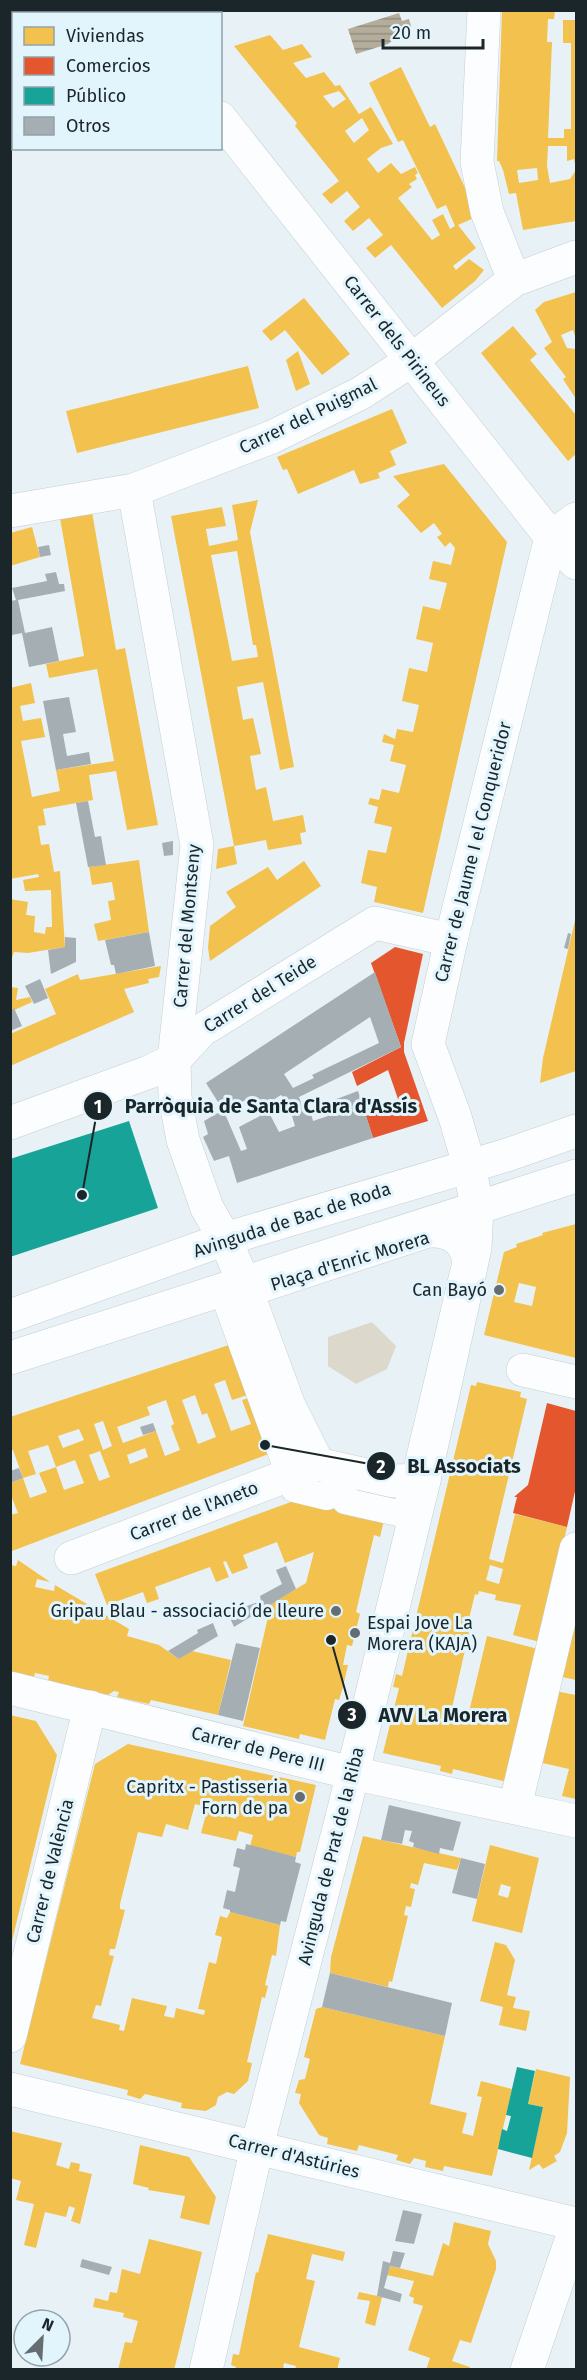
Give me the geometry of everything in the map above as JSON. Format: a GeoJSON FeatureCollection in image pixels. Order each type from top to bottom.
{"type":"FeatureCollection","features":[{"type":"Feature","properties":{"kind":"street"},"geometry":{"type":"LineString","coordinates":[[484,10],[477,162],[487,212],[514,280]]}},
{"type":"Feature","properties":{"kind":"street","name":"Carrer dels Pirineus"},"geometry":{"type":"LineString","coordinates":[[222,121],[412,360],[564,528],[576,563]]}},
{"type":"Feature","properties":{"kind":"street","name":"Carrer del Puigmal"},"geometry":{"type":"LineString","coordinates":[[10,511],[134,490],[272,437],[361,393],[412,360],[514,280],[576,257]]}},
{"type":"Feature","properties":{"kind":"street","name":"Carrer del Montseny"},"geometry":{"type":"LineString","coordinates":[[134,490],[197,844],[174,1060],[175,1097],[183,1140],[207,1208],[225,1239],[246,1287]]}},
{"type":"Feature","properties":{"kind":"street","name":"Carrer de Jaume I el Conqueridor"},"geometry":{"type":"LineString","coordinates":[[469,1165],[455,1117],[428,1044],[451,940],[564,528]]}},
{"type":"Feature","properties":{"kind":"street","name":"Carrer del Teide"},"geometry":{"type":"LineString","coordinates":[[10,1123],[149,1072],[174,1060],[202,1030],[375,923],[451,940]]}},
{"type":"Feature","properties":{"kind":"street","name":"Avinguda de Bac de Roda"},"geometry":{"type":"LineString","coordinates":[[10,1316],[225,1239],[576,1131]]}},
{"type":"Feature","properties":{"kind":"street","name":"Avinguda de Prat de la Riba"},"geometry":{"type":"LineString","coordinates":[[206,2370],[257,2147],[352,1773],[475,1248],[477,1208],[469,1165]]}},
{"type":"Feature","properties":{"kind":"street"},"geometry":{"type":"LineString","coordinates":[[10,1358],[246,1287],[576,1176]]}},
{"type":"Feature","properties":{"kind":"street","name":"Plaça d'Enric Morera"},"geometry":{"type":"LineString","coordinates":[[304,1469],[289,1406],[246,1287],[427,1235],[443,1235],[456,1242],[464,1256],[464,1271],[419,1480]]}},
{"type":"Feature","properties":{"kind":"street"},"geometry":{"type":"LineString","coordinates":[[523,1370],[576,1382]]}},
{"type":"Feature","properties":{"kind":"street"},"geometry":{"type":"LineString","coordinates":[[304,1469],[393,1481],[419,1480]]}},
{"type":"Feature","properties":{"kind":"street","name":"Carrer de l'Aneto"},"geometry":{"type":"LineString","coordinates":[[71,1558],[304,1469]]}},
{"type":"Feature","properties":{"kind":"street"},"geometry":{"type":"LineString","coordinates":[[515,1807],[576,1549]]}},
{"type":"Feature","properties":{"kind":"street","name":"Carrer de Pere III"},"geometry":{"type":"LineString","coordinates":[[10,1688],[352,1773],[576,1821]]}},
{"type":"Feature","properties":{"kind":"street","name":"Carrer de València"},"geometry":{"type":"LineString","coordinates":[[10,2036],[90,1707]]}},
{"type":"Feature","properties":{"kind":"street","name":"Carrer d'Astúries"},"geometry":{"type":"LineString","coordinates":[[10,2089],[576,2225]]}},
{"type":"Feature","properties":{"kind":"street"},"geometry":{"type":"LineString","coordinates":[[527,2370],[576,2225]]}},
{"type":"Feature","properties":{"kind":"shaded area"},"geometry":{"type":"Polygon","coordinates":[[[399,13],[402,21],[409,19],[411,26],[388,44],[356,54],[348,29],[399,13]]]}},
{"type":"Feature","properties":{"kind":"shaded area"},"geometry":{"type":"Polygon","coordinates":[[[372,1322],[396,1346],[387,1369],[356,1384],[328,1366],[328,1337],[372,1322]]]}},
{"type":"Feature","properties":{"kind":"building: Viviendas"},"geometry":{"type":"Polygon","coordinates":[[[502,10],[555,10],[554,19],[548,19],[547,42],[552,42],[548,138],[564,138],[564,129],[571,129],[571,43],[563,43],[563,20],[576,20],[576,169],[574,159],[567,161],[567,146],[548,146],[547,166],[550,183],[570,179],[576,170],[576,221],[523,230],[516,193],[509,194],[503,170],[497,161],[502,10]],[[537,168],[517,170],[519,183],[538,180],[537,168]]]}},
{"type":"Feature","properties":{"kind":"building: Viviendas"},"geometry":{"type":"Polygon","coordinates":[[[270,35],[283,50],[302,44],[312,57],[293,63],[306,78],[324,72],[335,86],[340,85],[359,114],[371,107],[393,144],[381,148],[367,159],[378,173],[391,163],[401,174],[415,167],[418,173],[415,175],[417,179],[409,184],[412,187],[398,198],[432,240],[440,235],[432,220],[443,214],[450,229],[455,226],[446,205],[437,209],[403,140],[398,142],[369,83],[401,67],[430,127],[435,124],[468,194],[474,218],[458,225],[476,248],[453,266],[456,270],[469,259],[484,270],[475,281],[442,308],[391,245],[375,258],[366,248],[383,235],[369,218],[353,231],[344,221],[360,207],[347,191],[331,204],[322,194],[339,181],[295,126],[297,123],[234,46],[270,35]],[[339,91],[323,96],[333,108],[346,99],[339,91]],[[362,118],[345,131],[354,143],[369,130],[362,118]]]}},
{"type":"Feature","properties":{"kind":"building: Viviendas"},"geometry":{"type":"Polygon","coordinates":[[[576,292],[576,339],[573,330],[561,335],[567,348],[576,349],[576,399],[563,379],[566,377],[544,348],[552,342],[535,310],[544,302],[576,292]]]}},
{"type":"Feature","properties":{"kind":"building: Viviendas"},"geometry":{"type":"Polygon","coordinates":[[[304,298],[350,354],[322,375],[285,330],[271,341],[262,331],[304,298]]]}},
{"type":"Feature","properties":{"kind":"building: Viviendas"},"geometry":{"type":"Polygon","coordinates":[[[513,326],[537,354],[530,360],[576,415],[576,454],[568,461],[481,353],[513,326]]]}},
{"type":"Feature","properties":{"kind":"building: Viviendas"},"geometry":{"type":"Polygon","coordinates":[[[298,351],[310,384],[296,391],[286,360],[298,351]]]}},
{"type":"Feature","properties":{"kind":"building: Viviendas"},"geometry":{"type":"Polygon","coordinates":[[[248,366],[259,408],[77,453],[66,411],[248,366]]]}},
{"type":"Feature","properties":{"kind":"building: Viviendas"},"geometry":{"type":"Polygon","coordinates":[[[392,409],[407,443],[390,451],[396,465],[378,473],[380,478],[360,484],[354,470],[298,494],[287,469],[283,470],[277,457],[392,409]]]}},
{"type":"Feature","properties":{"kind":"building: Viviendas"},"geometry":{"type":"Polygon","coordinates":[[[444,464],[507,542],[423,913],[374,902],[377,887],[361,883],[368,850],[386,853],[392,827],[374,823],[378,807],[368,804],[370,798],[379,800],[382,789],[399,793],[406,765],[390,761],[394,745],[382,742],[384,734],[395,739],[397,729],[413,732],[419,705],[402,701],[409,668],[427,672],[433,643],[416,639],[423,606],[440,610],[447,583],[429,579],[433,561],[451,565],[455,548],[450,542],[445,547],[437,537],[442,534],[434,523],[421,533],[397,506],[410,495],[393,476],[444,464]]]}},
{"type":"Feature","properties":{"kind":"building: Viviendas"},"geometry":{"type":"Polygon","coordinates":[[[258,500],[250,532],[294,767],[280,770],[263,682],[237,687],[243,720],[253,718],[261,754],[250,756],[256,790],[266,787],[273,821],[303,815],[306,832],[300,833],[302,844],[268,850],[266,840],[234,846],[171,516],[222,507],[226,526],[206,529],[209,546],[238,540],[232,505],[258,500]],[[237,551],[211,555],[232,661],[258,657],[256,645],[253,645],[237,551]]]}},
{"type":"Feature","properties":{"kind":"building: Viviendas"},"geometry":{"type":"Polygon","coordinates":[[[92,512],[116,650],[125,648],[158,825],[127,830],[116,771],[89,775],[93,800],[43,809],[46,825],[38,826],[41,845],[49,844],[54,872],[60,871],[65,947],[28,953],[14,952],[10,964],[10,899],[28,902],[26,915],[35,916],[34,932],[45,934],[46,927],[52,927],[51,890],[25,891],[23,880],[39,877],[38,874],[10,879],[10,688],[31,683],[35,703],[20,706],[23,721],[41,718],[45,737],[21,741],[32,797],[60,791],[56,770],[114,761],[97,669],[49,678],[46,664],[84,656],[60,518],[92,512]]]}},
{"type":"Feature","properties":{"kind":"building: Viviendas"},"geometry":{"type":"Polygon","coordinates":[[[32,527],[40,557],[10,566],[10,533],[32,527]]]}},
{"type":"Feature","properties":{"kind":"building: Viviendas"},"geometry":{"type":"Polygon","coordinates":[[[234,846],[237,864],[216,869],[218,849],[234,846]]]}},
{"type":"Feature","properties":{"kind":"building: Viviendas"},"geometry":{"type":"Polygon","coordinates":[[[139,860],[149,932],[98,941],[94,924],[111,920],[108,901],[115,900],[112,882],[92,885],[89,867],[139,860]]]}},
{"type":"Feature","properties":{"kind":"building: Viviendas"},"geometry":{"type":"Polygon","coordinates":[[[304,861],[321,886],[210,961],[208,948],[210,926],[236,907],[226,892],[268,867],[277,880],[304,861]]]}},
{"type":"Feature","properties":{"kind":"building: Viviendas"},"geometry":{"type":"Polygon","coordinates":[[[576,916],[576,1071],[540,1083],[543,1058],[576,916]]]}},
{"type":"Feature","properties":{"kind":"building: Viviendas"},"geometry":{"type":"Polygon","coordinates":[[[161,966],[159,977],[148,979],[149,983],[124,989],[134,1012],[10,1066],[10,1034],[56,1014],[45,989],[78,974],[80,980],[161,966]]]}},
{"type":"Feature","properties":{"kind":"building: Viviendas"},"geometry":{"type":"Polygon","coordinates":[[[10,987],[18,988],[16,1000],[30,997],[32,1002],[10,1012],[10,987]]]}},
{"type":"Feature","properties":{"kind":"building: Viviendas"},"geometry":{"type":"Polygon","coordinates":[[[576,1224],[576,1358],[484,1335],[504,1252],[517,1247],[516,1244],[543,1235],[542,1233],[576,1224]],[[519,1283],[514,1302],[532,1306],[536,1287],[519,1283]]]}},
{"type":"Feature","properties":{"kind":"building: Viviendas"},"geometry":{"type":"Polygon","coordinates":[[[238,1342],[257,1392],[232,1400],[225,1380],[214,1384],[231,1431],[251,1424],[242,1400],[258,1395],[279,1450],[12,1551],[10,1515],[18,1513],[10,1493],[10,1483],[23,1478],[13,1450],[10,1451],[10,1417],[238,1342]],[[195,1395],[182,1400],[198,1444],[216,1437],[207,1413],[202,1415],[195,1395]],[[166,1400],[147,1407],[150,1415],[117,1427],[123,1443],[156,1431],[165,1456],[180,1450],[171,1426],[174,1424],[166,1400]],[[103,1421],[94,1424],[103,1450],[112,1446],[103,1421]],[[79,1429],[58,1436],[63,1448],[84,1440],[79,1429]],[[48,1445],[28,1451],[36,1474],[23,1478],[30,1498],[47,1492],[39,1473],[56,1467],[48,1445]],[[145,1448],[127,1455],[130,1464],[148,1457],[145,1448]],[[100,1451],[89,1455],[99,1481],[110,1477],[100,1451]],[[75,1460],[56,1467],[64,1490],[84,1483],[75,1460]]]}},
{"type":"Feature","properties":{"kind":"building: Viviendas"},"geometry":{"type":"Polygon","coordinates":[[[477,1382],[521,1392],[520,1397],[527,1399],[489,1559],[503,1563],[515,1514],[567,1527],[540,1642],[513,1635],[521,1605],[495,1600],[496,1595],[479,1591],[478,1595],[475,1594],[466,1631],[469,1632],[452,1708],[469,1712],[487,1636],[538,1649],[507,1782],[453,1769],[452,1774],[440,1771],[441,1766],[383,1753],[399,1688],[393,1687],[396,1674],[402,1676],[471,1385],[476,1386],[477,1382]],[[490,1565],[486,1580],[499,1584],[503,1569],[490,1565]]]}},
{"type":"Feature","properties":{"kind":"building: Viviendas"},"geometry":{"type":"Polygon","coordinates":[[[310,1495],[385,1516],[380,1537],[374,1535],[356,1612],[360,1614],[352,1646],[347,1645],[343,1665],[348,1665],[343,1687],[339,1700],[335,1699],[325,1740],[300,1734],[299,1739],[243,1726],[271,1604],[306,1583],[314,1552],[285,1563],[277,1542],[243,1555],[248,1568],[232,1574],[226,1561],[223,1562],[229,1577],[216,1582],[210,1567],[155,1587],[159,1599],[147,1603],[143,1592],[107,1605],[95,1574],[310,1495]]]}},
{"type":"Feature","properties":{"kind":"building: Viviendas"},"geometry":{"type":"Polygon","coordinates":[[[18,1560],[50,1582],[37,1579],[35,1587],[54,1591],[55,1585],[129,1629],[127,1636],[159,1645],[179,1659],[192,1651],[231,1660],[218,1715],[151,1700],[149,1704],[117,1697],[119,1692],[114,1691],[108,1695],[48,1681],[49,1676],[35,1673],[34,1678],[10,1673],[10,1565],[16,1566],[18,1560]]]}},
{"type":"Feature","properties":{"kind":"building: Viviendas"},"geometry":{"type":"Polygon","coordinates":[[[576,1605],[576,1680],[558,1676],[576,1605]]]}},
{"type":"Feature","properties":{"kind":"building: Viviendas"},"geometry":{"type":"Polygon","coordinates":[[[555,1691],[576,1695],[576,1799],[562,1796],[569,1769],[538,1762],[555,1691]]]}},
{"type":"Feature","properties":{"kind":"building: Viviendas"},"geometry":{"type":"Polygon","coordinates":[[[10,1715],[36,1721],[57,1755],[11,1945],[10,1715]]]}},
{"type":"Feature","properties":{"kind":"building: Viviendas"},"geometry":{"type":"Polygon","coordinates":[[[128,1744],[316,1785],[300,1852],[297,1852],[296,1857],[250,1846],[253,1835],[239,1831],[236,1841],[201,1833],[208,1807],[195,1804],[188,1830],[166,1824],[162,1837],[138,1832],[120,1904],[120,1909],[125,1910],[115,1949],[110,1949],[109,1955],[114,1956],[101,2006],[96,2005],[92,2018],[120,2025],[119,2030],[124,2031],[132,1998],[167,2006],[164,2016],[174,2018],[176,2008],[204,2015],[205,2010],[198,2009],[209,1962],[216,1964],[222,1937],[215,1935],[220,1916],[227,1918],[230,1912],[280,1925],[276,1956],[272,1955],[265,1985],[268,1986],[265,1998],[262,1997],[247,2062],[252,2063],[248,2081],[234,2094],[227,2092],[218,2097],[216,2105],[206,2111],[181,2108],[182,2103],[145,2094],[140,2099],[127,2095],[128,2090],[20,2064],[95,1764],[128,1744]],[[221,1804],[219,1814],[236,1819],[239,1809],[221,1804]]]}},
{"type":"Feature","properties":{"kind":"building: Viviendas"},"geometry":{"type":"Polygon","coordinates":[[[363,1836],[461,1858],[457,1870],[424,1863],[418,1885],[411,1883],[410,1888],[415,1889],[411,1907],[406,1906],[404,1915],[408,1916],[392,1982],[389,1981],[388,1987],[330,1973],[331,1957],[363,1836]]]}},
{"type":"Feature","properties":{"kind":"building: Viviendas"},"geometry":{"type":"Polygon","coordinates":[[[490,1845],[539,1858],[522,1933],[472,1921],[490,1845]],[[501,1884],[498,1895],[508,1898],[511,1887],[501,1884]]]}},
{"type":"Feature","properties":{"kind":"building: Viviendas"},"geometry":{"type":"Polygon","coordinates":[[[495,1942],[506,1945],[515,1960],[507,1995],[516,1997],[513,2008],[530,2011],[526,2031],[499,2025],[503,2007],[480,2001],[495,1942]]]}},
{"type":"Feature","properties":{"kind":"building: Viviendas"},"geometry":{"type":"Polygon","coordinates":[[[322,2007],[445,2036],[430,2104],[467,2113],[462,2133],[473,2136],[482,2097],[477,2096],[481,2081],[512,2089],[492,2176],[444,2166],[443,2171],[425,2167],[426,2161],[414,2158],[410,2164],[396,2160],[398,2155],[359,2145],[357,2151],[327,2144],[328,2138],[319,2135],[299,2103],[301,2094],[295,2093],[299,2080],[305,2079],[310,2059],[304,2057],[316,2009],[322,2007]]]}},
{"type":"Feature","properties":{"kind":"building: Viviendas"},"geometry":{"type":"Polygon","coordinates":[[[536,2069],[570,2077],[567,2133],[560,2152],[554,2156],[557,2161],[543,2169],[539,2164],[529,2170],[543,2107],[528,2104],[536,2069]]]}},
{"type":"Feature","properties":{"kind":"building: Viviendas"},"geometry":{"type":"Polygon","coordinates":[[[10,2131],[62,2143],[56,2165],[69,2169],[71,2162],[80,2164],[79,2171],[92,2174],[80,2224],[71,2221],[75,2208],[69,2206],[66,2217],[45,2212],[36,2248],[24,2245],[34,2204],[16,2200],[21,2181],[10,2178],[10,2131]]]}},
{"type":"Feature","properties":{"kind":"building: Viviendas"},"geometry":{"type":"Polygon","coordinates":[[[140,2145],[189,2157],[216,2197],[209,2225],[180,2218],[185,2196],[148,2190],[149,2188],[133,2184],[140,2145]]]}},
{"type":"Feature","properties":{"kind":"building: Viviendas"},"geometry":{"type":"Polygon","coordinates":[[[454,2222],[491,2231],[488,2244],[496,2261],[496,2269],[471,2343],[460,2340],[452,2361],[470,2367],[469,2370],[426,2370],[430,2358],[408,2350],[423,2306],[413,2303],[414,2298],[409,2296],[414,2281],[387,2275],[390,2266],[433,2276],[443,2243],[449,2246],[454,2222]]]}},
{"type":"Feature","properties":{"kind":"building: Viviendas"},"geometry":{"type":"Polygon","coordinates":[[[268,2234],[345,2252],[343,2261],[312,2254],[306,2279],[315,2281],[299,2347],[340,2358],[337,2370],[295,2370],[296,2366],[284,2363],[283,2370],[235,2370],[236,2367],[231,2365],[233,2354],[239,2355],[256,2272],[258,2273],[268,2234]]]}},
{"type":"Feature","properties":{"kind":"building: Viviendas"},"geometry":{"type":"Polygon","coordinates":[[[149,2239],[202,2252],[182,2338],[174,2370],[118,2370],[125,2342],[132,2343],[138,2321],[123,2317],[124,2313],[93,2307],[95,2298],[108,2301],[110,2292],[117,2293],[122,2269],[140,2274],[149,2239]]]}},
{"type":"Feature","properties":{"kind":"building: Viviendas"},"geometry":{"type":"Polygon","coordinates":[[[359,2292],[382,2297],[375,2326],[365,2323],[370,2301],[357,2299],[359,2292]]]}},
{"type":"Feature","properties":{"kind":"building: Comercios"},"geometry":{"type":"Polygon","coordinates":[[[395,947],[423,954],[404,1052],[428,1121],[373,1138],[364,1110],[398,1099],[388,1070],[357,1086],[352,1072],[401,1047],[371,963],[395,947]]]}},
{"type":"Feature","properties":{"kind":"building: Comercios"},"geometry":{"type":"Polygon","coordinates":[[[547,1403],[576,1411],[576,1487],[567,1527],[513,1513],[517,1497],[514,1497],[528,1485],[547,1403]]]}},
{"type":"Feature","properties":{"kind":"building: Público"},"geometry":{"type":"Polygon","coordinates":[[[129,1121],[158,1208],[10,1257],[10,1159],[129,1121]]]}},
{"type":"Feature","properties":{"kind":"building: Público"},"geometry":{"type":"Polygon","coordinates":[[[517,2067],[535,2071],[528,2104],[543,2107],[532,2158],[498,2149],[502,2129],[507,2131],[511,2116],[506,2115],[517,2067]]]}},
{"type":"Feature","properties":{"kind":"building: Otros"},"geometry":{"type":"Polygon","coordinates":[[[49,545],[51,555],[40,557],[38,547],[49,545]]]}},
{"type":"Feature","properties":{"kind":"building: Otros"},"geometry":{"type":"Polygon","coordinates":[[[56,572],[59,584],[64,584],[65,591],[18,600],[25,633],[52,627],[59,661],[29,667],[22,633],[12,635],[10,601],[16,600],[12,588],[47,581],[45,574],[56,572]]]}},
{"type":"Feature","properties":{"kind":"building: Otros"},"geometry":{"type":"Polygon","coordinates":[[[69,697],[76,732],[63,734],[67,756],[89,752],[91,764],[56,770],[43,701],[69,697]]]}},
{"type":"Feature","properties":{"kind":"building: Otros"},"geometry":{"type":"Polygon","coordinates":[[[88,801],[95,837],[101,836],[106,865],[88,867],[76,803],[88,801]]]}},
{"type":"Feature","properties":{"kind":"building: Otros"},"geometry":{"type":"Polygon","coordinates":[[[173,841],[173,855],[164,856],[162,843],[173,841]]]}},
{"type":"Feature","properties":{"kind":"building: Otros"},"geometry":{"type":"Polygon","coordinates":[[[149,932],[155,966],[116,974],[114,965],[111,965],[105,940],[149,932]]]}},
{"type":"Feature","properties":{"kind":"building: Otros"},"geometry":{"type":"Polygon","coordinates":[[[568,933],[571,934],[568,949],[564,948],[568,933]]]}},
{"type":"Feature","properties":{"kind":"building: Otros"},"geometry":{"type":"Polygon","coordinates":[[[65,937],[76,938],[76,962],[51,974],[48,950],[65,947],[65,937]]]}},
{"type":"Feature","properties":{"kind":"building: Otros"},"geometry":{"type":"Polygon","coordinates":[[[375,972],[401,1047],[299,1097],[304,1112],[310,1110],[313,1121],[328,1116],[326,1112],[316,1115],[315,1111],[325,1108],[323,1104],[358,1091],[373,1138],[237,1183],[229,1156],[214,1161],[203,1137],[208,1134],[204,1121],[223,1110],[206,1083],[375,972]],[[370,1017],[284,1074],[293,1088],[314,1078],[312,1075],[379,1043],[370,1017]],[[281,1095],[265,1105],[279,1132],[295,1126],[288,1103],[281,1095]],[[248,1098],[225,1114],[241,1151],[247,1149],[239,1127],[260,1116],[248,1098]]]}},
{"type":"Feature","properties":{"kind":"building: Otros"},"geometry":{"type":"Polygon","coordinates":[[[40,979],[48,998],[34,1004],[25,986],[40,979]]]}},
{"type":"Feature","properties":{"kind":"building: Otros"},"geometry":{"type":"Polygon","coordinates":[[[14,1008],[22,1026],[10,1031],[10,1012],[14,1008]]]}},
{"type":"Feature","properties":{"kind":"building: Otros"},"geometry":{"type":"Polygon","coordinates":[[[153,1423],[156,1431],[143,1435],[140,1427],[153,1423]]]}},
{"type":"Feature","properties":{"kind":"building: Otros"},"geometry":{"type":"Polygon","coordinates":[[[19,1468],[23,1478],[10,1483],[10,1471],[19,1468]]]}},
{"type":"Feature","properties":{"kind":"building: Otros"},"geometry":{"type":"Polygon","coordinates":[[[286,1566],[296,1589],[234,1627],[226,1609],[231,1608],[233,1611],[261,1601],[260,1596],[282,1584],[276,1570],[286,1566]]]}},
{"type":"Feature","properties":{"kind":"building: Otros"},"geometry":{"type":"Polygon","coordinates":[[[213,1623],[218,1636],[179,1659],[168,1651],[198,1633],[197,1630],[213,1623]]]}},
{"type":"Feature","properties":{"kind":"building: Otros"},"geometry":{"type":"Polygon","coordinates":[[[236,1643],[260,1648],[243,1721],[218,1715],[236,1643]]]}},
{"type":"Feature","properties":{"kind":"building: Otros"},"geometry":{"type":"Polygon","coordinates":[[[389,1805],[461,1822],[453,1851],[440,1848],[439,1854],[413,1847],[414,1843],[409,1841],[412,1831],[405,1830],[402,1844],[381,1840],[389,1805]]]}},
{"type":"Feature","properties":{"kind":"building: Otros"},"geometry":{"type":"Polygon","coordinates":[[[246,1844],[296,1857],[295,1862],[301,1864],[286,1922],[281,1921],[280,1925],[230,1912],[223,1908],[227,1890],[235,1892],[240,1868],[233,1866],[237,1848],[245,1850],[246,1844]]]}},
{"type":"Feature","properties":{"kind":"building: Otros"},"geometry":{"type":"Polygon","coordinates":[[[461,1858],[485,1864],[477,1899],[452,1893],[461,1858]]]}},
{"type":"Feature","properties":{"kind":"building: Otros"},"geometry":{"type":"Polygon","coordinates":[[[330,1973],[452,2003],[445,2036],[322,2007],[330,1973]]]}},
{"type":"Feature","properties":{"kind":"building: Otros"},"geometry":{"type":"Polygon","coordinates":[[[403,2210],[422,2214],[414,2244],[395,2241],[403,2210]]]}},
{"type":"Feature","properties":{"kind":"building: Otros"},"geometry":{"type":"Polygon","coordinates":[[[393,2251],[405,2253],[400,2268],[390,2266],[384,2288],[402,2294],[400,2302],[377,2296],[383,2261],[390,2263],[393,2251]]]}},
{"type":"Feature","properties":{"kind":"building: Otros"},"geometry":{"type":"Polygon","coordinates":[[[82,2259],[112,2267],[109,2275],[80,2267],[82,2259]]]}},
{"type":"Feature","properties":{"kind":"place","name":"Parròquia de Santa Clara d'Assís"},"geometry":{"type":"Point","coordinates":[82,1195]}},
{"type":"Feature","properties":{"kind":"place","name":"Can Bayó"},"geometry":{"type":"Point","coordinates":[499,1290]}},
{"type":"Feature","properties":{"kind":"place","name":"BL Associats"},"geometry":{"type":"Point","coordinates":[265,1445]}},
{"type":"Feature","properties":{"kind":"place","name":"Gripau Blau - associació de lleure"},"geometry":{"type":"Point","coordinates":[336,1611]}},
{"type":"Feature","properties":{"kind":"place","name":"Espai Jove La Morera (KAJA)"},"geometry":{"type":"Point","coordinates":[355,1633]}},
{"type":"Feature","properties":{"kind":"place","name":"AVV La Morera"},"geometry":{"type":"Point","coordinates":[331,1640]}},
{"type":"Feature","properties":{"kind":"place","name":"Capritx - Pastisseria Forn de pa"},"geometry":{"type":"Point","coordinates":[300,1797]}}]}
